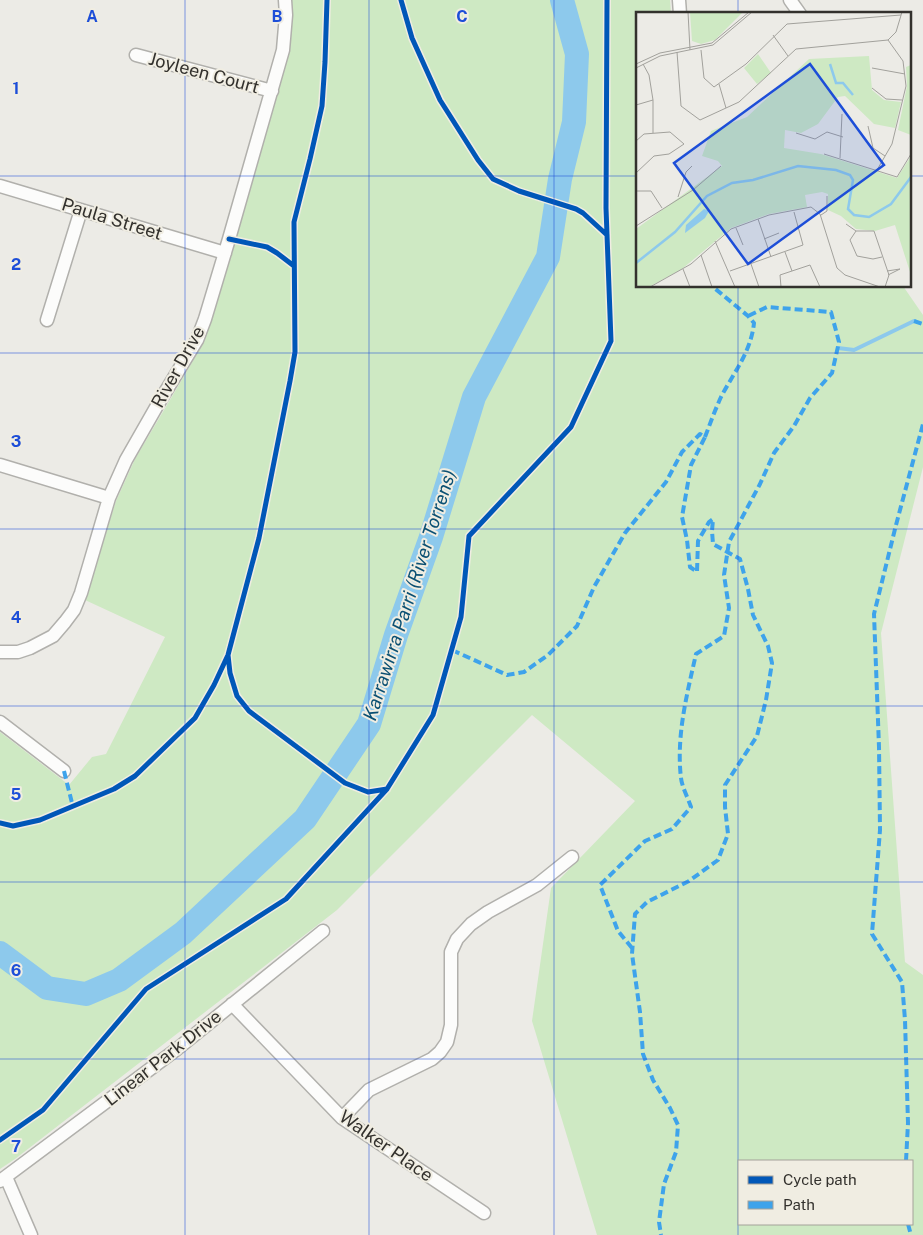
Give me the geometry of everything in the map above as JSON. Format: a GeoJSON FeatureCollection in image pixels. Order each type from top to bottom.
{"type":"FeatureCollection","features":[{"type":"Feature","properties":{"kind":"street","name":"River Drive"},"geometry":{"type":"LineString","coordinates":[[0,652],[18,652],[53,636],[74,610],[81,593],[109,498],[126,460],[197,340],[272,91],[282,50],[286,14],[285,0]]}},
{"type":"Feature","properties":{"kind":"street"},"geometry":{"type":"LineString","coordinates":[[790,0],[799,12]]}},
{"type":"Feature","properties":{"kind":"street","name":"Joyleen Court"},"geometry":{"type":"LineString","coordinates":[[136,55],[272,91]]}},
{"type":"Feature","properties":{"kind":"street","name":"Paula Street"},"geometry":{"type":"LineString","coordinates":[[0,186],[224,253]]}},
{"type":"Feature","properties":{"kind":"street"},"geometry":{"type":"LineString","coordinates":[[47,320],[81,210]]}},
{"type":"Feature","properties":{"kind":"street"},"geometry":{"type":"LineString","coordinates":[[0,465],[109,498]]}},
{"type":"Feature","properties":{"kind":"street"},"geometry":{"type":"LineString","coordinates":[[0,722],[64,771]]}},
{"type":"Feature","properties":{"kind":"street"},"geometry":{"type":"LineString","coordinates":[[342,1118],[369,1090],[432,1060],[447,1042],[451,1025],[451,952],[457,939],[471,924],[488,912],[537,885],[572,857]]}},
{"type":"Feature","properties":{"kind":"street","name":"Linear Park Drive"},"geometry":{"type":"LineString","coordinates":[[3,1179],[177,1049],[323,931]]}},
{"type":"Feature","properties":{"kind":"street","name":"Walker Place"},"geometry":{"type":"LineString","coordinates":[[232,1004],[342,1118],[484,1213]]}},
{"type":"Feature","properties":{"kind":"street"},"geometry":{"type":"LineString","coordinates":[[3,1179],[30,1235]]}},
{"type":"Feature","properties":{"kind":"green space"},"geometry":{"type":"Polygon","coordinates":[[[290,0],[670,0],[671,12],[636,12],[636,288],[904,288],[923,315],[923,467],[881,633],[905,962],[923,975],[923,1235],[597,1235],[532,1021],[551,888],[635,801],[532,715],[337,910],[0,1169],[0,732],[69,785],[92,757],[106,754],[165,637],[85,600],[116,501],[135,459],[203,344],[212,318],[290,0]]]}},
{"type":"Feature","properties":{"kind":"waterway","name":"Karrawirra Parri (River Torrens)"},"geometry":{"type":"LineString","coordinates":[[0,953],[47,988],[86,994],[119,980],[183,933],[305,819],[369,724],[396,635],[431,537],[474,397],[548,257],[560,179],[574,122],[577,54],[562,0]]}},
{"type":"Feature","properties":{"kind":"waterway"},"geometry":{"type":"LineString","coordinates":[[838,348],[854,350],[914,321]]}},
{"type":"Feature","properties":{"kind":"marked path"},"geometry":{"type":"LineString","coordinates":[[705,437],[721,397],[746,353],[754,323],[714,288]]}},
{"type":"Feature","properties":{"kind":"marked path"},"geometry":{"type":"LineString","coordinates":[[632,948],[618,931],[600,885],[645,841],[672,829],[691,807],[681,778],[680,747],[683,715],[696,654],[724,636],[729,608],[724,575],[729,542],[774,453],[794,426],[810,398],[832,373],[839,342],[831,312],[767,307],[748,316]]}},
{"type":"Feature","properties":{"kind":"marked path"},"geometry":{"type":"LineString","coordinates":[[914,321],[923,324]]}},
{"type":"Feature","properties":{"kind":"marked path"},"geometry":{"type":"LineString","coordinates":[[906,1160],[908,1123],[902,982],[872,934],[880,830],[874,614],[923,424]]}},
{"type":"Feature","properties":{"kind":"marked path"},"geometry":{"type":"LineString","coordinates":[[452,650],[507,675],[524,672],[548,655],[577,626],[594,587],[625,533],[666,482],[682,452],[700,434],[705,437],[691,465],[682,517],[690,567],[697,572],[698,541],[709,522],[713,519],[713,544],[740,559],[753,615],[768,646],[772,663],[766,700],[757,736],[725,785],[728,834],[718,860],[689,881],[647,902],[635,914],[632,954],[640,1012],[643,1054],[653,1080],[678,1125],[676,1152],[664,1184],[659,1222],[661,1235]]}},
{"type":"Feature","properties":{"kind":"marked path"},"geometry":{"type":"LineString","coordinates":[[64,771],[73,807]]}},
{"type":"Feature","properties":{"kind":"marked path"},"geometry":{"type":"LineString","coordinates":[[908,1225],[911,1235]]}},
{"type":"Feature","properties":{"kind":"cycle path"},"geometry":{"type":"LineString","coordinates":[[0,823],[13,826],[40,820],[114,789],[135,776],[195,718],[214,685],[228,655],[259,538],[295,352],[294,222],[322,106],[327,0]]}},
{"type":"Feature","properties":{"kind":"cycle path"},"geometry":{"type":"LineString","coordinates":[[401,0],[412,38],[440,100],[478,160],[493,179],[519,191],[576,209],[607,235]]}},
{"type":"Feature","properties":{"kind":"cycle path"},"geometry":{"type":"LineString","coordinates":[[0,1140],[43,1110],[146,989],[286,899],[387,789],[433,715],[461,617],[469,536],[571,427],[611,341],[606,208],[607,0]]}},
{"type":"Feature","properties":{"kind":"cycle path"},"geometry":{"type":"LineString","coordinates":[[229,239],[267,247],[294,266]]}},
{"type":"Feature","properties":{"kind":"cycle path"},"geometry":{"type":"LineString","coordinates":[[228,655],[230,673],[237,696],[249,711],[345,783],[368,792],[387,789]]}}]}
